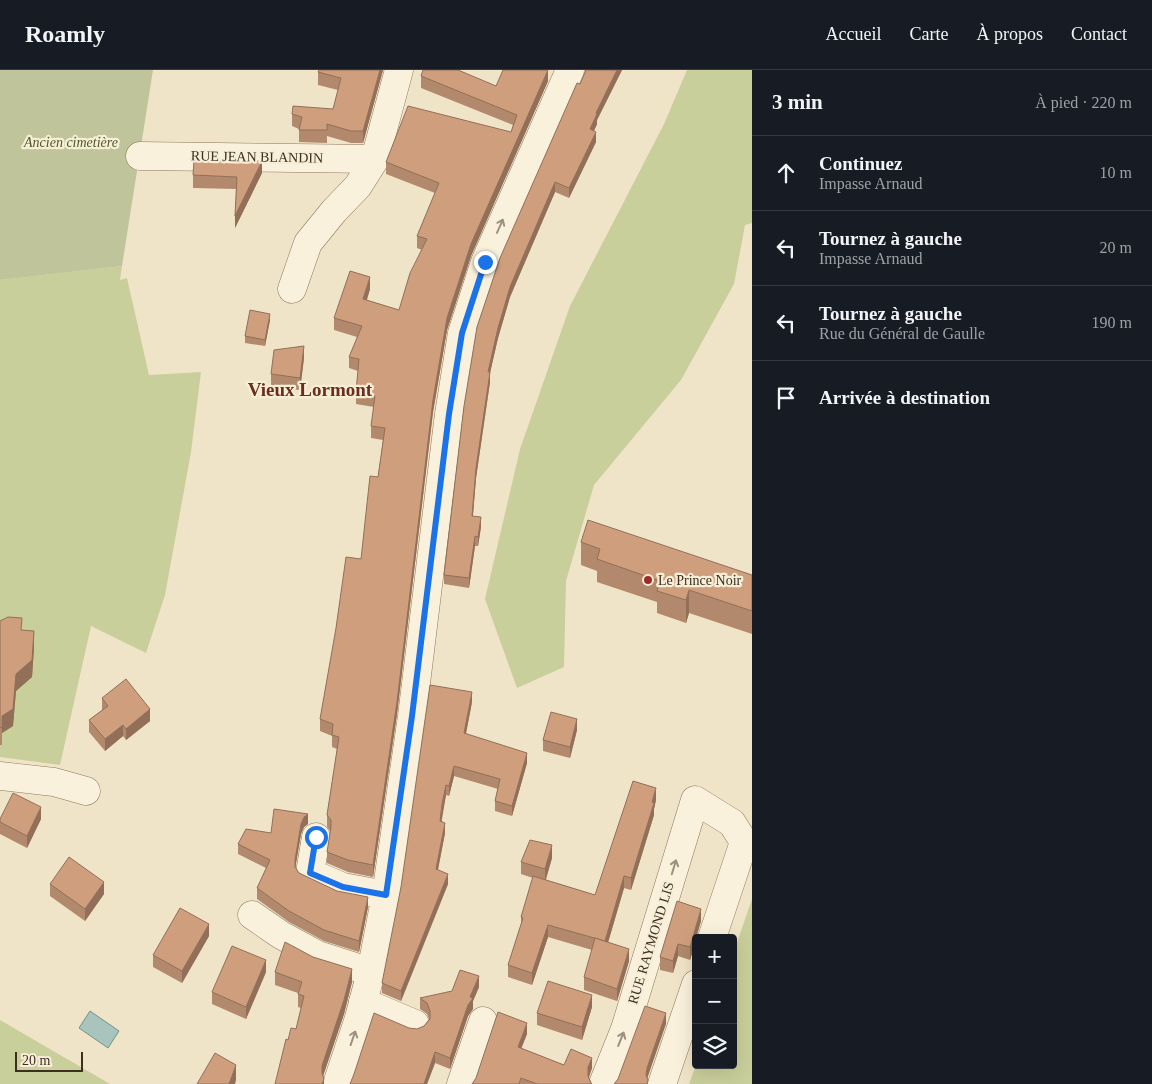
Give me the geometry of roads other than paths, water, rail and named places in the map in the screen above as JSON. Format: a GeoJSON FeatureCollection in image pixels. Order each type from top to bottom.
{"type":"FeatureCollection","features":[{"type":"Feature","properties":{"kind":"street"},"geometry":{"type":"LineString","coordinates":[[292,289],[308,243],[334,211],[358,186],[375,159],[399,70]]}},
{"type":"Feature","properties":{"kind":"street"},"geometry":{"type":"LineString","coordinates":[[337,1084],[355,1031],[371,972],[386,895],[412,716],[449,414],[462,333],[485,262],[570,70]]}},
{"type":"Feature","properties":{"kind":"street","name":"RUE JEAN BLANDIN"},"geometry":{"type":"LineString","coordinates":[[140,156],[375,159]]}},
{"type":"Feature","properties":{"kind":"street"},"geometry":{"type":"LineString","coordinates":[[0,776],[54,782],[86,791]]}},
{"type":"Feature","properties":{"kind":"street","name":"RUE RAYMOND LIS"},"geometry":{"type":"LineString","coordinates":[[603,1084],[625,1029],[695,800],[732,823],[744,842],[713,934]]}},
{"type":"Feature","properties":{"kind":"street"},"geometry":{"type":"LineString","coordinates":[[316,837],[310,873],[343,887],[386,895]]}},
{"type":"Feature","properties":{"kind":"street"},"geometry":{"type":"LineString","coordinates":[[252,915],[281,935],[318,955],[371,972]]}},
{"type":"Feature","properties":{"kind":"street"},"geometry":{"type":"LineString","coordinates":[[662,1084],[692,996]]}},
{"type":"Feature","properties":{"kind":"street"},"geometry":{"type":"LineString","coordinates":[[363,1002],[415,1024]]}},
{"type":"Feature","properties":{"kind":"street"},"geometry":{"type":"LineString","coordinates":[[461,1084],[483,1022]]}},
{"type":"Feature","properties":{"kind":"water"},"geometry":{"type":"Polygon","coordinates":[[[90,1011],[119,1031],[108,1048],[79,1028],[90,1011]]]}},
{"type":"Feature","properties":{"kind":"place","name":"Le Prince Noir"},"geometry":{"type":"Point","coordinates":[648,580]}},
{"type":"Feature","properties":{"kind":"district","name":"Vieux Lormont"},"geometry":{"type":"Point","coordinates":[310,389]}},
{"type":"Feature","properties":{"kind":"park label","name":"Ancien cimetière"},"geometry":{"type":"Point","coordinates":[71,142]}}]}
